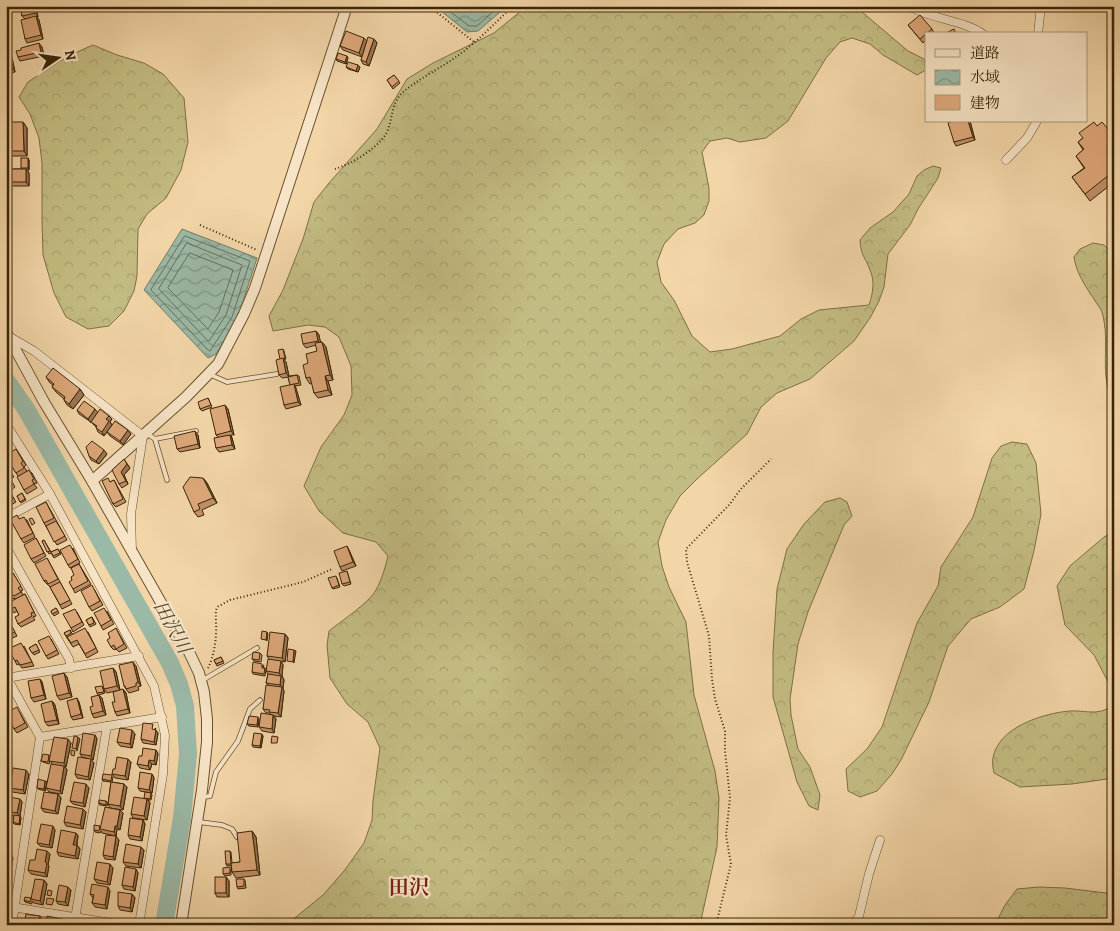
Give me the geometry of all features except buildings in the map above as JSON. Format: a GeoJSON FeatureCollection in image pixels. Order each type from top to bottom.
{"type":"FeatureCollection","features":[{"type":"Feature","properties":{"kind":"street"},"geometry":{"type":"LineString","coordinates":[[92,481],[186,397],[218,364],[244,314],[266,254],[347,6]]}},
{"type":"Feature","properties":{"kind":"street"},"geometry":{"type":"LineString","coordinates":[[909,6],[969,26],[980,32]]}},
{"type":"Feature","properties":{"kind":"street"},"geometry":{"type":"LineString","coordinates":[[1038,32],[1041,6]]}},
{"type":"Feature","properties":{"kind":"street"},"geometry":{"type":"LineString","coordinates":[[1006,160],[1027,138],[1036,122]]}},
{"type":"Feature","properties":{"kind":"street"},"geometry":{"type":"LineString","coordinates":[[8,334],[144,434]]}},
{"type":"Feature","properties":{"kind":"street"},"geometry":{"type":"LineString","coordinates":[[8,334],[44,402],[92,481],[189,652],[200,679],[207,719],[207,742],[180,925]]}},
{"type":"Feature","properties":{"kind":"street"},"geometry":{"type":"LineString","coordinates":[[6,424],[50,494],[154,686],[165,736],[163,774],[139,925]]}},
{"type":"Feature","properties":{"kind":"street"},"geometry":{"type":"LineString","coordinates":[[132,554],[131,514],[144,434]]}},
{"type":"Feature","properties":{"kind":"street"},"geometry":{"type":"LineString","coordinates":[[6,518],[50,494]]}},
{"type":"Feature","properties":{"kind":"street"},"geometry":{"type":"LineString","coordinates":[[6,547],[72,668]]}},
{"type":"Feature","properties":{"kind":"street"},"geometry":{"type":"LineString","coordinates":[[12,925],[10,907],[40,737],[7,677],[139,656]]}},
{"type":"Feature","properties":{"kind":"street"},"geometry":{"type":"LineString","coordinates":[[40,737],[162,717]]}},
{"type":"Feature","properties":{"kind":"street"},"geometry":{"type":"LineString","coordinates":[[75,921],[107,726]]}},
{"type":"Feature","properties":{"kind":"street"},"geometry":{"type":"LineString","coordinates":[[853,925],[859,916],[869,874],[880,840]]}},
{"type":"Feature","properties":{"kind":"street"},"geometry":{"type":"LineString","coordinates":[[10,907],[75,921],[124,925]]}},
{"type":"Feature","properties":{"kind":"lane"},"geometry":{"type":"LineString","coordinates":[[208,374],[227,382],[277,374]]}},
{"type":"Feature","properties":{"kind":"lane"},"geometry":{"type":"LineString","coordinates":[[144,434],[155,440],[196,431]]}},
{"type":"Feature","properties":{"kind":"lane"},"geometry":{"type":"LineString","coordinates":[[155,440],[168,480]]}},
{"type":"Feature","properties":{"kind":"lane"},"geometry":{"type":"LineString","coordinates":[[200,679],[258,648]]}},
{"type":"Feature","properties":{"kind":"lane"},"geometry":{"type":"LineString","coordinates":[[200,798],[210,796],[216,772],[238,741],[250,709],[260,700]]}},
{"type":"Feature","properties":{"kind":"lane"},"geometry":{"type":"LineString","coordinates":[[196,822],[232,829],[237,837]]}},
{"type":"Feature","properties":{"kind":"path"},"geometry":{"type":"LineString","coordinates":[[429,6],[474,42]]}},
{"type":"Feature","properties":{"kind":"path"},"geometry":{"type":"LineString","coordinates":[[335,169],[357,160],[384,136],[396,101],[400,96],[410,87],[457,56],[513,6]]}},
{"type":"Feature","properties":{"kind":"path"},"geometry":{"type":"LineString","coordinates":[[200,225],[266,254]]}},
{"type":"Feature","properties":{"kind":"path"},"geometry":{"type":"LineString","coordinates":[[716,925],[731,864],[726,835],[730,798],[725,731],[715,699],[708,636],[687,562],[686,548],[771,459]]}},
{"type":"Feature","properties":{"kind":"path"},"geometry":{"type":"LineString","coordinates":[[200,679],[210,663],[216,632],[216,607],[230,600],[303,582],[332,569]]}},
{"type":"Feature","properties":{"kind":"green space"},"geometry":{"type":"Polygon","coordinates":[[[527,6],[855,6],[908,51],[924,59],[925,71],[917,75],[883,55],[870,44],[852,38],[840,42],[826,58],[788,121],[766,138],[740,142],[727,138],[710,141],[702,152],[709,188],[709,201],[704,215],[695,223],[678,229],[664,244],[657,262],[661,282],[674,300],[692,336],[710,352],[732,349],[780,336],[801,319],[819,310],[869,305],[873,278],[862,253],[860,240],[870,228],[893,212],[909,194],[917,176],[933,166],[941,168],[938,178],[910,225],[888,254],[884,287],[879,301],[854,341],[810,379],[777,393],[761,407],[747,434],[680,496],[666,520],[658,542],[662,566],[669,587],[686,622],[694,695],[715,771],[719,798],[717,847],[700,925],[260,925],[291,921],[323,895],[344,871],[364,843],[372,820],[380,748],[368,722],[347,704],[330,678],[327,645],[329,631],[361,606],[376,590],[388,556],[376,542],[343,533],[319,511],[304,486],[321,447],[344,415],[352,395],[351,366],[339,337],[325,327],[308,325],[273,331],[269,316],[283,290],[303,239],[314,202],[377,129],[407,79],[433,63],[494,33],[527,6]]]}},
{"type":"Feature","properties":{"kind":"green space"},"geometry":{"type":"Polygon","coordinates":[[[93,45],[144,63],[163,74],[184,98],[188,142],[181,170],[166,198],[147,214],[138,229],[137,276],[134,291],[124,311],[109,326],[88,329],[66,317],[54,293],[43,255],[42,163],[39,138],[30,114],[19,97],[28,82],[66,57],[93,45]]]}},
{"type":"Feature","properties":{"kind":"green space"},"geometry":{"type":"Polygon","coordinates":[[[1093,243],[1104,245],[1114,255],[1114,404],[1107,382],[1102,312],[1081,279],[1074,257],[1080,249],[1093,243]]]}},
{"type":"Feature","properties":{"kind":"green space"},"geometry":{"type":"Polygon","coordinates":[[[1012,442],[1027,444],[1036,463],[1041,514],[1024,589],[1000,607],[971,619],[948,646],[929,702],[901,760],[877,791],[860,797],[848,791],[846,769],[867,749],[882,727],[917,623],[938,586],[941,567],[973,517],[992,458],[1001,446],[1012,442]]]}},
{"type":"Feature","properties":{"kind":"green space"},"geometry":{"type":"Polygon","coordinates":[[[840,498],[847,502],[852,516],[844,525],[808,612],[798,644],[790,699],[791,715],[798,749],[810,767],[820,795],[818,810],[809,806],[797,782],[773,697],[773,653],[777,589],[787,549],[804,524],[825,502],[840,498]]]}},
{"type":"Feature","properties":{"kind":"green space"},"geometry":{"type":"Polygon","coordinates":[[[1114,532],[1114,693],[1094,655],[1065,625],[1057,586],[1070,566],[1104,537],[1114,532]]]}},
{"type":"Feature","properties":{"kind":"green space"},"geometry":{"type":"Polygon","coordinates":[[[1114,704],[1114,778],[1072,784],[1020,787],[994,773],[993,760],[997,747],[1003,738],[1013,730],[1036,719],[1059,712],[1098,712],[1114,704]]]}},
{"type":"Feature","properties":{"kind":"green space"},"geometry":{"type":"Polygon","coordinates":[[[1039,887],[1114,894],[1114,925],[995,925],[1005,905],[1017,889],[1039,887]]]}},
{"type":"Feature","properties":{"kind":"water"},"geometry":{"type":"Polygon","coordinates":[[[435,6],[507,6],[478,31],[467,32],[435,6]]]}},
{"type":"Feature","properties":{"kind":"water"},"geometry":{"type":"Polygon","coordinates":[[[182,229],[257,258],[237,320],[216,354],[208,358],[144,290],[182,229]]]}},
{"type":"Feature","properties":{"kind":"waterway","name":"田沢川"},"geometry":{"type":"LineString","coordinates":[[6,380],[26,409],[170,663],[179,684],[185,706],[188,754],[182,818],[164,925]]}},
{"type":"Feature","properties":{"kind":"district","name":"田沢"},"geometry":{"type":"Point","coordinates":[409,887]}}]}
